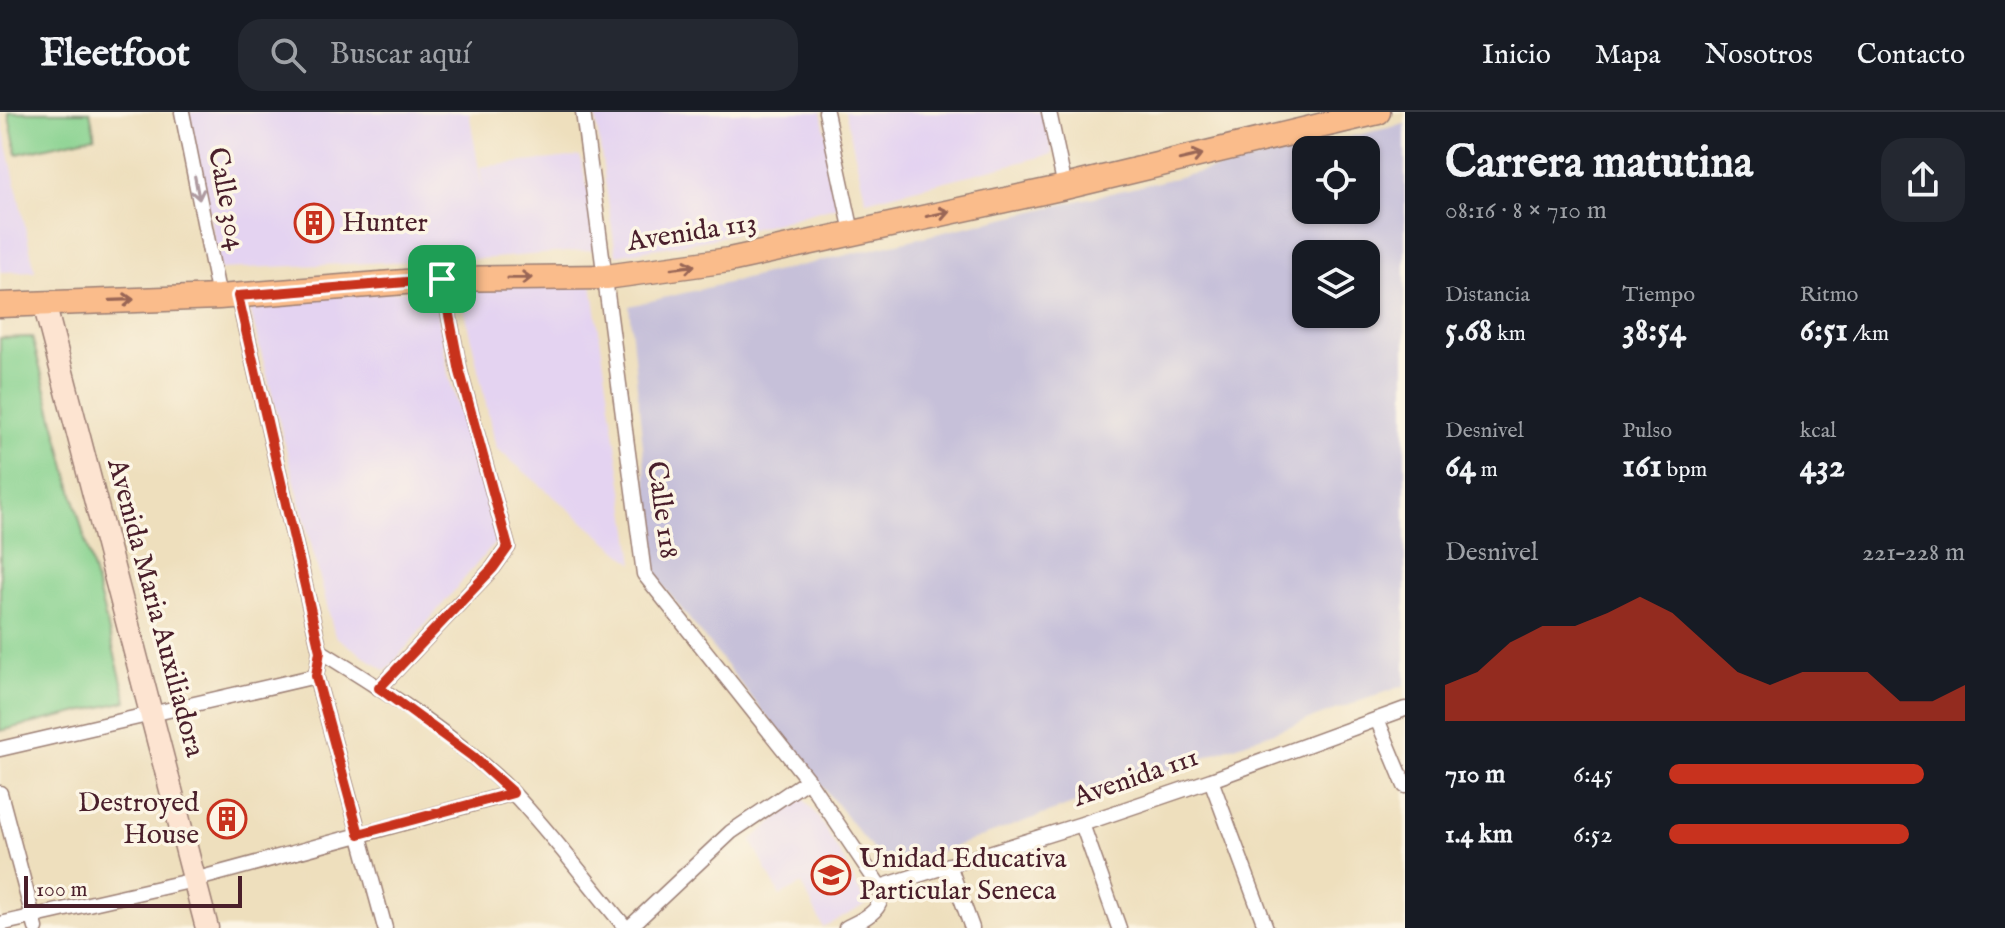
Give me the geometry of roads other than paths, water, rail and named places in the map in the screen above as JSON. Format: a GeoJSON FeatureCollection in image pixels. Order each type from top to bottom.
{"type":"FeatureCollection","features":[{"type":"Feature","properties":{"kind":"main road","name":"Avenida 113"},"geometry":{"type":"LineString","coordinates":[[0,305],[229,296],[442,279],[606,277],[729,260],[1065,187],[1336,117],[1378,112]]}},
{"type":"Feature","properties":{"kind":"main road","name":"Avenida Maria Auxiliadora"},"geometry":{"type":"LineString","coordinates":[[44,303],[207,928]]}},
{"type":"Feature","properties":{"kind":"street","name":"Calle 304"},"geometry":{"type":"LineString","coordinates":[[182,112],[320,651]]}},
{"type":"Feature","properties":{"kind":"street","name":"Calle 118"},"geometry":{"type":"LineString","coordinates":[[583,112],[644,574],[808,780],[880,887]]}},
{"type":"Feature","properties":{"kind":"street"},"geometry":{"type":"LineString","coordinates":[[826,112],[852,232]]}},
{"type":"Feature","properties":{"kind":"street"},"geometry":{"type":"LineString","coordinates":[[1049,112],[1065,187]]}},
{"type":"Feature","properties":{"kind":"street"},"geometry":{"type":"LineString","coordinates":[[379,688],[493,568],[508,547],[460,372],[442,279]]}},
{"type":"Feature","properties":{"kind":"street"},"geometry":{"type":"LineString","coordinates":[[385,928],[316,676],[320,651],[379,688],[472,756],[513,793],[627,928],[731,832],[808,780]]}},
{"type":"Feature","properties":{"kind":"street"},"geometry":{"type":"LineString","coordinates":[[0,749],[316,676]]}},
{"type":"Feature","properties":{"kind":"street","name":"Avenida 111"},"geometry":{"type":"LineString","coordinates":[[880,887],[1082,824],[1405,709]]}},
{"type":"Feature","properties":{"kind":"street"},"geometry":{"type":"LineString","coordinates":[[1377,719],[1405,786]]}},
{"type":"Feature","properties":{"kind":"street"},"geometry":{"type":"LineString","coordinates":[[1211,780],[1266,928]]}},
{"type":"Feature","properties":{"kind":"street"},"geometry":{"type":"LineString","coordinates":[[0,793],[35,922]]}},
{"type":"Feature","properties":{"kind":"street"},"geometry":{"type":"LineString","coordinates":[[0,924],[35,922],[513,793]]}},
{"type":"Feature","properties":{"kind":"street"},"geometry":{"type":"LineString","coordinates":[[1082,824],[1119,928]]}},
{"type":"Feature","properties":{"kind":"street"},"geometry":{"type":"LineString","coordinates":[[949,865],[972,928]]}},
{"type":"Feature","properties":{"kind":"street"},"geometry":{"type":"LineString","coordinates":[[846,928],[878,908],[882,894],[880,887]]}},
{"type":"Feature","properties":{"kind":"place","name":"Hunter"},"geometry":{"type":"Point","coordinates":[314,223]}},
{"type":"Feature","properties":{"kind":"place","name":"Destroyed House"},"geometry":{"type":"Point","coordinates":[227,819]}},
{"type":"Feature","properties":{"kind":"place","name":"Unidad Educativa Particular Seneca"},"geometry":{"type":"Point","coordinates":[831,875]}}]}
